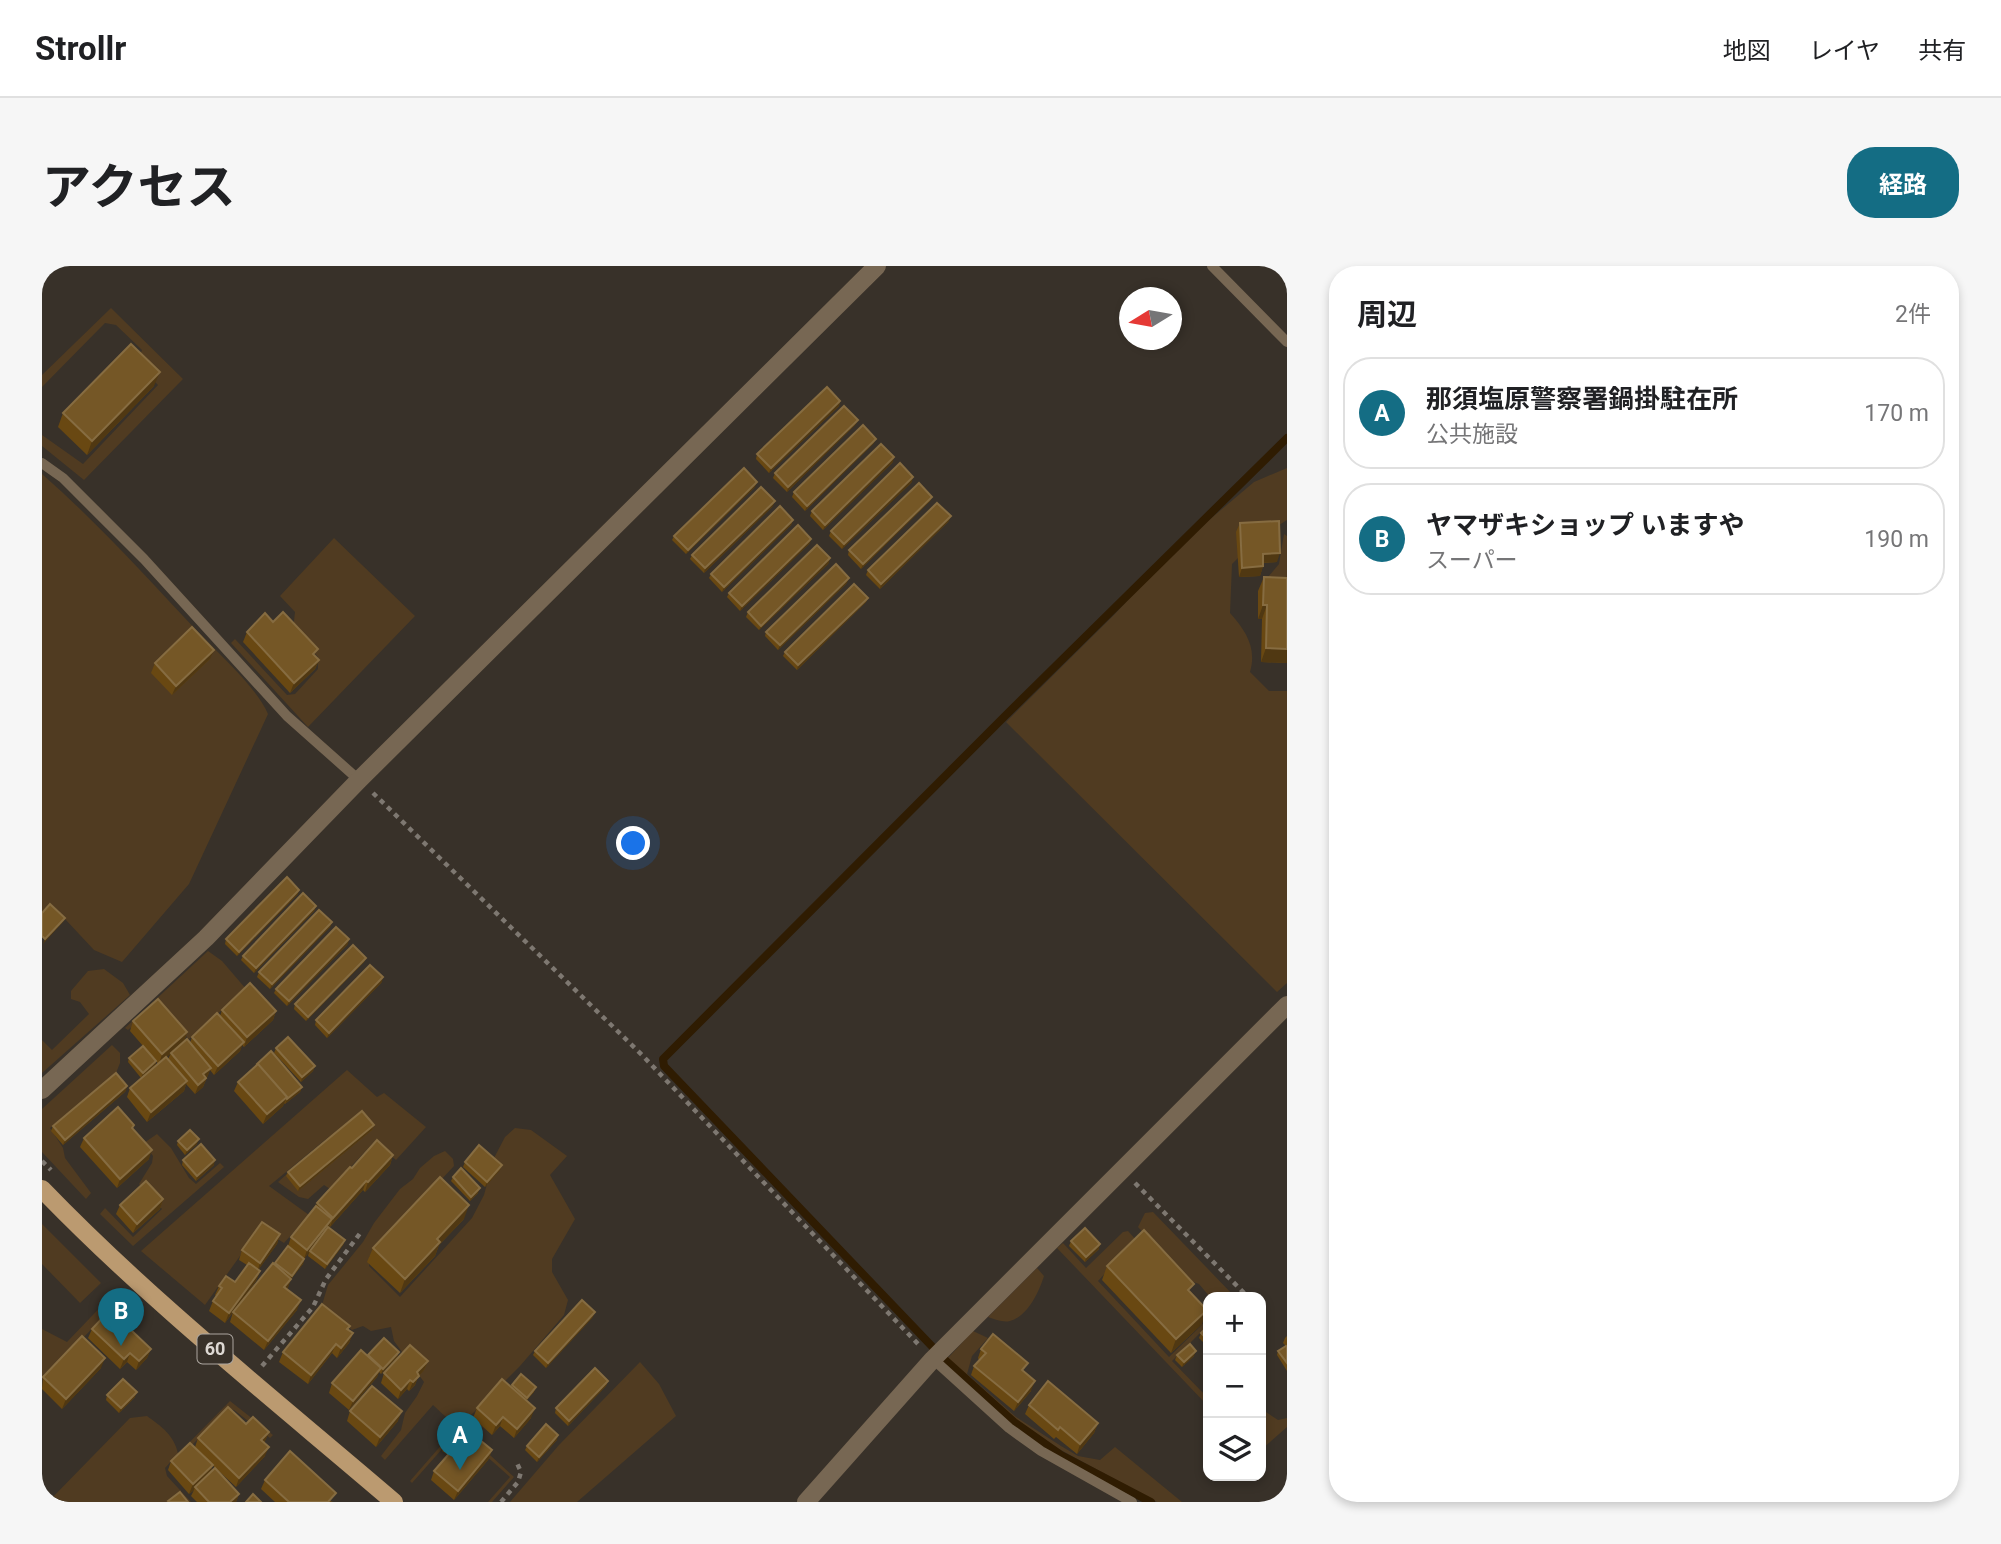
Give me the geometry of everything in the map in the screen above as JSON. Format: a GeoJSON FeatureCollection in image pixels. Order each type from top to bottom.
{"type":"FeatureCollection","features":[{"type":"Feature","properties":{"kind":"main road","name":"60"},"geometry":{"type":"LineString","coordinates":[[42,1189],[143,1287],[394,1502]]}},
{"type":"Feature","properties":{"kind":"street"},"geometry":{"type":"LineString","coordinates":[[42,1090],[206,938],[359,780],[877,266]]}},
{"type":"Feature","properties":{"kind":"street"},"geometry":{"type":"LineString","coordinates":[[806,1502],[933,1359],[1287,1005]]}},
{"type":"Feature","properties":{"kind":"lane"},"geometry":{"type":"LineString","coordinates":[[1212,266],[1287,342]]}},
{"type":"Feature","properties":{"kind":"lane"},"geometry":{"type":"LineString","coordinates":[[42,463],[63,478],[144,559],[287,716],[359,780]]}},
{"type":"Feature","properties":{"kind":"lane"},"geometry":{"type":"LineString","coordinates":[[933,1359],[1009,1428],[1041,1451],[1132,1502]]}},
{"type":"Feature","properties":{"kind":"path"},"geometry":{"type":"LineString","coordinates":[[359,780],[642,1055],[933,1359]]}},
{"type":"Feature","properties":{"kind":"path"},"geometry":{"type":"LineString","coordinates":[[1122,1170],[1243,1292]]}},
{"type":"Feature","properties":{"kind":"path"},"geometry":{"type":"LineString","coordinates":[[251,1380],[313,1307],[326,1279],[361,1232]]}},
{"type":"Feature","properties":{"kind":"path"},"geometry":{"type":"LineString","coordinates":[[501,1502],[518,1482],[521,1472],[516,1461]]}},
{"type":"Feature","properties":{"kind":"shaded area"},"geometry":{"type":"Polygon","coordinates":[[[111,308],[183,379],[84,480],[42,446],[42,435],[83,464],[158,385],[137,363],[142,350],[116,325],[105,323],[42,387],[42,375],[111,308]]]}},
{"type":"Feature","properties":{"kind":"shaded area"},"geometry":{"type":"Polygon","coordinates":[[[1287,468],[1287,520],[1257,539],[1232,564],[1230,613],[1249,640],[1252,655],[1250,672],[1269,691],[1287,691],[1287,983],[1277,992],[1006,722],[1114,615],[1176,548],[1254,482],[1287,468]]]}},
{"type":"Feature","properties":{"kind":"shaded area"},"geometry":{"type":"Polygon","coordinates":[[[42,474],[103,532],[237,672],[256,693],[268,714],[189,884],[122,962],[94,950],[51,904],[42,912],[42,474]]]}},
{"type":"Feature","properties":{"kind":"shaded area"},"geometry":{"type":"Polygon","coordinates":[[[1284,534],[1287,536],[1287,586],[1270,586],[1268,577],[1279,564],[1284,534]]]}},
{"type":"Feature","properties":{"kind":"shaded area"},"geometry":{"type":"Polygon","coordinates":[[[334,538],[415,616],[308,727],[231,643],[235,639],[287,695],[295,694],[318,669],[318,657],[293,630],[295,612],[280,596],[334,538]]]}},
{"type":"Feature","properties":{"kind":"shaded area"},"geometry":{"type":"Polygon","coordinates":[[[208,951],[222,961],[246,989],[189,1039],[156,1006],[128,1030],[125,1028],[208,951]]]}},
{"type":"Feature","properties":{"kind":"shaded area"},"geometry":{"type":"Polygon","coordinates":[[[104,969],[123,983],[130,995],[42,1073],[42,1040],[52,1050],[89,1014],[80,1002],[71,999],[71,991],[88,971],[104,969]]]}},
{"type":"Feature","properties":{"kind":"shaded area"},"geometry":{"type":"Polygon","coordinates":[[[112,1045],[120,1053],[120,1063],[114,1078],[50,1128],[63,1148],[65,1158],[91,1193],[86,1199],[42,1152],[42,1109],[112,1045]]]}},
{"type":"Feature","properties":{"kind":"shaded area"},"geometry":{"type":"Polygon","coordinates":[[[347,1070],[377,1097],[384,1093],[426,1127],[396,1160],[374,1142],[330,1189],[324,1185],[308,1199],[299,1197],[278,1182],[331,1135],[269,1186],[309,1215],[284,1243],[260,1228],[205,1305],[141,1251],[347,1070]]]}},
{"type":"Feature","properties":{"kind":"shaded area"},"geometry":{"type":"Polygon","coordinates":[[[515,1128],[531,1130],[567,1156],[550,1175],[575,1219],[552,1259],[552,1272],[568,1300],[564,1315],[520,1366],[466,1420],[452,1420],[433,1405],[385,1460],[381,1456],[401,1430],[405,1413],[424,1382],[394,1341],[391,1327],[371,1331],[363,1326],[352,1330],[322,1305],[328,1285],[363,1242],[400,1189],[434,1156],[445,1151],[453,1159],[454,1166],[369,1257],[369,1266],[400,1297],[472,1218],[484,1195],[494,1158],[505,1137],[515,1128]]]}},
{"type":"Feature","properties":{"kind":"shaded area"},"geometry":{"type":"Polygon","coordinates":[[[157,1134],[171,1148],[189,1178],[196,1184],[220,1163],[224,1167],[133,1246],[100,1214],[105,1208],[133,1237],[162,1209],[139,1184],[152,1163],[153,1156],[144,1143],[157,1134]]]}},
{"type":"Feature","properties":{"kind":"shaded area"},"geometry":{"type":"Polygon","coordinates":[[[1153,1212],[1230,1292],[1206,1292],[1199,1284],[1188,1280],[1138,1227],[1145,1213],[1153,1212]]]}},
{"type":"Feature","properties":{"kind":"shaded area"},"geometry":{"type":"Polygon","coordinates":[[[42,1224],[101,1283],[80,1303],[42,1264],[42,1224]]]}},
{"type":"Feature","properties":{"kind":"shaded area"},"geometry":{"type":"Polygon","coordinates":[[[1128,1231],[1136,1240],[1098,1281],[1169,1357],[1203,1324],[1203,1330],[1172,1361],[1203,1393],[1203,1401],[1057,1248],[1063,1243],[1086,1268],[1123,1232],[1128,1231]]]}},
{"type":"Feature","properties":{"kind":"shaded area"},"geometry":{"type":"Polygon","coordinates":[[[1037,1268],[1044,1276],[1036,1296],[1022,1314],[1007,1321],[988,1317],[1037,1268]]]}},
{"type":"Feature","properties":{"kind":"shaded area"},"geometry":{"type":"Polygon","coordinates":[[[111,1296],[118,1302],[42,1380],[42,1329],[67,1342],[111,1296]]]}},
{"type":"Feature","properties":{"kind":"shaded area"},"geometry":{"type":"Polygon","coordinates":[[[973,1331],[988,1338],[972,1356],[967,1374],[1016,1417],[1078,1456],[1100,1460],[1115,1447],[1182,1502],[1157,1502],[1059,1449],[1015,1420],[947,1359],[973,1331]]]}},
{"type":"Feature","properties":{"kind":"shaded area"},"geometry":{"type":"Polygon","coordinates":[[[640,1362],[659,1384],[676,1416],[577,1502],[510,1502],[559,1445],[640,1362]]]}},
{"type":"Feature","properties":{"kind":"shaded area"},"geometry":{"type":"Polygon","coordinates":[[[230,1401],[273,1435],[270,1438],[234,1410],[228,1409],[180,1457],[177,1455],[165,1468],[167,1476],[191,1502],[48,1502],[130,1418],[147,1416],[171,1437],[178,1454],[230,1401]]]}},
{"type":"Feature","properties":{"kind":"shaded area"},"geometry":{"type":"Polygon","coordinates":[[[1266,1412],[1278,1420],[1287,1418],[1287,1427],[1266,1446],[1266,1412]]]}},
{"type":"Feature","properties":{"kind":"shaded area"},"geometry":{"type":"Polygon","coordinates":[[[458,1426],[514,1477],[492,1502],[488,1502],[510,1477],[458,1431],[412,1483],[410,1481],[458,1426]]]}},
{"type":"Feature","properties":{"kind":"building"},"geometry":{"type":"Polygon","coordinates":[[[131,344],[160,372],[92,441],[63,413],[131,344]]]}},
{"type":"Feature","properties":{"kind":"building"},"geometry":{"type":"Polygon","coordinates":[[[827,387],[840,401],[771,468],[757,454],[827,387]]]}},
{"type":"Feature","properties":{"kind":"building"},"geometry":{"type":"Polygon","coordinates":[[[844,406],[858,420],[788,487],[775,473],[844,406]]]}},
{"type":"Feature","properties":{"kind":"building"},"geometry":{"type":"Polygon","coordinates":[[[863,425],[876,439],[807,506],[794,492],[863,425]]]}},
{"type":"Feature","properties":{"kind":"building"},"geometry":{"type":"Polygon","coordinates":[[[881,444],[894,457],[825,525],[812,511],[881,444]]]}},
{"type":"Feature","properties":{"kind":"building"},"geometry":{"type":"Polygon","coordinates":[[[900,463],[913,477],[844,544],[831,531],[900,463]]]}},
{"type":"Feature","properties":{"kind":"building"},"geometry":{"type":"Polygon","coordinates":[[[744,468],[757,482],[688,550],[674,536],[744,468]]]}},
{"type":"Feature","properties":{"kind":"building"},"geometry":{"type":"Polygon","coordinates":[[[919,483],[932,497],[863,564],[849,550],[919,483]]]}},
{"type":"Feature","properties":{"kind":"building"},"geometry":{"type":"Polygon","coordinates":[[[761,487],[775,501],[705,568],[692,555],[761,487]]]}},
{"type":"Feature","properties":{"kind":"building"},"geometry":{"type":"Polygon","coordinates":[[[937,503],[951,516],[881,584],[868,570],[937,503]]]}},
{"type":"Feature","properties":{"kind":"building"},"geometry":{"type":"Polygon","coordinates":[[[780,506],[793,520],[724,587],[711,574],[780,506]]]}},
{"type":"Feature","properties":{"kind":"building"},"geometry":{"type":"Polygon","coordinates":[[[1279,521],[1280,553],[1263,554],[1263,566],[1242,568],[1240,523],[1279,521]]]}},
{"type":"Feature","properties":{"kind":"building"},"geometry":{"type":"Polygon","coordinates":[[[798,525],[811,539],[742,606],[729,593],[798,525]]]}},
{"type":"Feature","properties":{"kind":"building"},"geometry":{"type":"Polygon","coordinates":[[[817,545],[830,558],[761,626],[748,612],[817,545]]]}},
{"type":"Feature","properties":{"kind":"building"},"geometry":{"type":"Polygon","coordinates":[[[836,564],[849,578],[780,645],[766,632],[836,564]]]}},
{"type":"Feature","properties":{"kind":"building"},"geometry":{"type":"Polygon","coordinates":[[[1264,577],[1287,578],[1287,649],[1266,648],[1267,605],[1263,605],[1264,577]]]}},
{"type":"Feature","properties":{"kind":"building"},"geometry":{"type":"Polygon","coordinates":[[[854,584],[868,598],[798,665],[785,652],[854,584]]]}},
{"type":"Feature","properties":{"kind":"building"},"geometry":{"type":"Polygon","coordinates":[[[283,612],[318,649],[313,654],[319,660],[294,683],[247,632],[265,613],[273,622],[283,612]]]}},
{"type":"Feature","properties":{"kind":"building"},"geometry":{"type":"Polygon","coordinates":[[[192,627],[214,650],[176,686],[155,663],[192,627]]]}},
{"type":"Feature","properties":{"kind":"building"},"geometry":{"type":"Polygon","coordinates":[[[287,877],[299,890],[239,952],[226,939],[287,877]]]}},
{"type":"Feature","properties":{"kind":"building"},"geometry":{"type":"Polygon","coordinates":[[[303,893],[316,906],[256,968],[243,956],[303,893]]]}},
{"type":"Feature","properties":{"kind":"building"},"geometry":{"type":"Polygon","coordinates":[[[50,904],[65,918],[45,939],[42,936],[42,913],[50,904]]]}},
{"type":"Feature","properties":{"kind":"building"},"geometry":{"type":"Polygon","coordinates":[[[319,910],[332,922],[272,984],[259,972],[319,910]]]}},
{"type":"Feature","properties":{"kind":"building"},"geometry":{"type":"Polygon","coordinates":[[[336,927],[349,939],[289,1001],[276,989],[336,927]]]}},
{"type":"Feature","properties":{"kind":"building"},"geometry":{"type":"Polygon","coordinates":[[[353,945],[366,958],[308,1017],[295,1004],[353,945]]]}},
{"type":"Feature","properties":{"kind":"building"},"geometry":{"type":"Polygon","coordinates":[[[370,965],[383,977],[329,1033],[316,1020],[370,965]]]}},
{"type":"Feature","properties":{"kind":"building"},"geometry":{"type":"Polygon","coordinates":[[[250,983],[276,1011],[247,1037],[222,1010],[250,983]]]}},
{"type":"Feature","properties":{"kind":"building"},"geometry":{"type":"Polygon","coordinates":[[[158,999],[187,1032],[162,1054],[133,1021],[158,999]]]}},
{"type":"Feature","properties":{"kind":"building"},"geometry":{"type":"Polygon","coordinates":[[[217,1013],[244,1042],[218,1066],[192,1037],[217,1013]]]}},
{"type":"Feature","properties":{"kind":"building"},"geometry":{"type":"Polygon","coordinates":[[[288,1037],[315,1066],[302,1077],[276,1048],[288,1037]]]}},
{"type":"Feature","properties":{"kind":"building"},"geometry":{"type":"Polygon","coordinates":[[[187,1039],[211,1068],[203,1074],[206,1078],[198,1085],[171,1053],[187,1039]]]}},
{"type":"Feature","properties":{"kind":"building"},"geometry":{"type":"Polygon","coordinates":[[[143,1046],[156,1061],[143,1073],[129,1058],[143,1046]]]}},
{"type":"Feature","properties":{"kind":"building"},"geometry":{"type":"Polygon","coordinates":[[[271,1051],[302,1087],[287,1099],[257,1064],[271,1051]]]}},
{"type":"Feature","properties":{"kind":"building"},"geometry":{"type":"Polygon","coordinates":[[[166,1057],[187,1081],[151,1112],[130,1088],[166,1057]]]}},
{"type":"Feature","properties":{"kind":"building"},"geometry":{"type":"Polygon","coordinates":[[[258,1064],[287,1097],[267,1114],[238,1082],[258,1064]]]}},
{"type":"Feature","properties":{"kind":"building"},"geometry":{"type":"Polygon","coordinates":[[[116,1073],[127,1086],[65,1140],[53,1126],[116,1073]]]}},
{"type":"Feature","properties":{"kind":"building"},"geometry":{"type":"Polygon","coordinates":[[[118,1107],[152,1150],[120,1179],[84,1138],[118,1107]]]}},
{"type":"Feature","properties":{"kind":"building"},"geometry":{"type":"Polygon","coordinates":[[[362,1111],[374,1125],[300,1186],[288,1172],[362,1111]]]}},
{"type":"Feature","properties":{"kind":"building"},"geometry":{"type":"Polygon","coordinates":[[[190,1130],[199,1139],[187,1150],[178,1141],[190,1130]]]}},
{"type":"Feature","properties":{"kind":"building"},"geometry":{"type":"Polygon","coordinates":[[[377,1140],[393,1155],[333,1218],[317,1203],[377,1140]]]}},
{"type":"Feature","properties":{"kind":"building"},"geometry":{"type":"Polygon","coordinates":[[[201,1144],[215,1160],[197,1176],[183,1160],[201,1144]]]}},
{"type":"Feature","properties":{"kind":"building"},"geometry":{"type":"Polygon","coordinates":[[[479,1145],[502,1165],[487,1182],[465,1162],[479,1145]]]}},
{"type":"Feature","properties":{"kind":"building"},"geometry":{"type":"Polygon","coordinates":[[[461,1168],[480,1188],[471,1197],[453,1177],[461,1168]]]}},
{"type":"Feature","properties":{"kind":"building"},"geometry":{"type":"Polygon","coordinates":[[[440,1177],[469,1205],[437,1239],[440,1242],[405,1279],[373,1248],[440,1177]]]}},
{"type":"Feature","properties":{"kind":"building"},"geometry":{"type":"Polygon","coordinates":[[[146,1181],[163,1199],[137,1224],[120,1205],[146,1181]]]}},
{"type":"Feature","properties":{"kind":"building"},"geometry":{"type":"Polygon","coordinates":[[[316,1206],[332,1219],[307,1250],[291,1237],[316,1206]]]}},
{"type":"Feature","properties":{"kind":"building"},"geometry":{"type":"Polygon","coordinates":[[[262,1222],[280,1234],[260,1263],[242,1250],[262,1222]]]}},
{"type":"Feature","properties":{"kind":"building"},"geometry":{"type":"Polygon","coordinates":[[[328,1227],[345,1240],[327,1264],[310,1251],[328,1227]]]}},
{"type":"Feature","properties":{"kind":"building"},"geometry":{"type":"Polygon","coordinates":[[[1085,1228],[1100,1244],[1086,1257],[1071,1241],[1085,1228]]]}},
{"type":"Feature","properties":{"kind":"building"},"geometry":{"type":"Polygon","coordinates":[[[1144,1230],[1194,1284],[1188,1290],[1203,1306],[1203,1314],[1176,1339],[1107,1266],[1144,1230]]]}},
{"type":"Feature","properties":{"kind":"building"},"geometry":{"type":"Polygon","coordinates":[[[288,1246],[304,1259],[292,1276],[275,1263],[288,1246]]]}},
{"type":"Feature","properties":{"kind":"building"},"geometry":{"type":"Polygon","coordinates":[[[249,1263],[260,1271],[229,1313],[213,1301],[222,1288],[219,1286],[226,1276],[235,1282],[249,1263]]]}},
{"type":"Feature","properties":{"kind":"building"},"geometry":{"type":"Polygon","coordinates":[[[273,1263],[291,1279],[284,1287],[301,1300],[268,1341],[233,1312],[273,1263]]]}},
{"type":"Feature","properties":{"kind":"building"},"geometry":{"type":"Polygon","coordinates":[[[582,1300],[595,1312],[548,1363],[535,1351],[582,1300]]]}},
{"type":"Feature","properties":{"kind":"building"},"geometry":{"type":"Polygon","coordinates":[[[121,1302],[126,1307],[117,1316],[112,1312],[121,1302]]]}},
{"type":"Feature","properties":{"kind":"building"},"geometry":{"type":"Polygon","coordinates":[[[322,1304],[350,1326],[347,1329],[353,1333],[341,1348],[336,1344],[311,1375],[283,1352],[322,1304]]]}},
{"type":"Feature","properties":{"kind":"building"},"geometry":{"type":"Polygon","coordinates":[[[110,1310],[151,1349],[139,1361],[130,1353],[124,1359],[92,1329],[110,1310]]]}},
{"type":"Feature","properties":{"kind":"building"},"geometry":{"type":"Polygon","coordinates":[[[993,1334],[1028,1363],[1022,1370],[1035,1381],[1018,1402],[974,1366],[986,1353],[981,1349],[993,1334]]]}},
{"type":"Feature","properties":{"kind":"building"},"geometry":{"type":"Polygon","coordinates":[[[82,1336],[105,1358],[66,1399],[43,1377],[82,1336]]]}},
{"type":"Feature","properties":{"kind":"building"},"geometry":{"type":"Polygon","coordinates":[[[384,1338],[399,1352],[383,1369],[368,1355],[384,1338]]]}},
{"type":"Feature","properties":{"kind":"building"},"geometry":{"type":"Polygon","coordinates":[[[1190,1344],[1196,1351],[1184,1362],[1177,1355],[1190,1344]]]}},
{"type":"Feature","properties":{"kind":"building"},"geometry":{"type":"Polygon","coordinates":[[[410,1345],[428,1361],[417,1372],[419,1376],[413,1382],[410,1380],[401,1390],[384,1373],[410,1345]]]}},
{"type":"Feature","properties":{"kind":"building"},"geometry":{"type":"Polygon","coordinates":[[[1287,1347],[1287,1363],[1278,1351],[1287,1347]]]}},
{"type":"Feature","properties":{"kind":"building"},"geometry":{"type":"Polygon","coordinates":[[[361,1350],[381,1368],[353,1401],[332,1383],[361,1350]]]}},
{"type":"Feature","properties":{"kind":"building"},"geometry":{"type":"Polygon","coordinates":[[[595,1368],[608,1381],[569,1421],[556,1408],[595,1368]]]}},
{"type":"Feature","properties":{"kind":"building"},"geometry":{"type":"Polygon","coordinates":[[[521,1374],[536,1387],[527,1398],[512,1385],[521,1374]]]}},
{"type":"Feature","properties":{"kind":"building"},"geometry":{"type":"Polygon","coordinates":[[[123,1379],[137,1392],[121,1408],[107,1395],[123,1379]]]}},
{"type":"Feature","properties":{"kind":"building"},"geometry":{"type":"Polygon","coordinates":[[[502,1379],[535,1408],[517,1429],[503,1417],[496,1425],[477,1408],[502,1379]]]}},
{"type":"Feature","properties":{"kind":"building"},"geometry":{"type":"Polygon","coordinates":[[[1048,1381],[1098,1423],[1080,1444],[1060,1427],[1058,1430],[1029,1405],[1048,1381]]]}},
{"type":"Feature","properties":{"kind":"building"},"geometry":{"type":"Polygon","coordinates":[[[372,1386],[402,1411],[380,1437],[350,1411],[372,1386]]]}},
{"type":"Feature","properties":{"kind":"building"},"geometry":{"type":"Polygon","coordinates":[[[228,1407],[246,1424],[253,1417],[269,1432],[261,1440],[269,1447],[239,1478],[198,1438],[228,1407]]]}},
{"type":"Feature","properties":{"kind":"building"},"geometry":{"type":"Polygon","coordinates":[[[546,1424],[558,1435],[539,1457],[527,1446],[546,1424]]]}},
{"type":"Feature","properties":{"kind":"building"},"geometry":{"type":"Polygon","coordinates":[[[459,1429],[464,1434],[450,1451],[444,1446],[459,1429]]]}},
{"type":"Feature","properties":{"kind":"building"},"geometry":{"type":"Polygon","coordinates":[[[469,1431],[492,1450],[458,1491],[434,1471],[469,1431]]]}},
{"type":"Feature","properties":{"kind":"building"},"geometry":{"type":"Polygon","coordinates":[[[190,1443],[213,1465],[193,1484],[171,1461],[190,1443]]]}},
{"type":"Feature","properties":{"kind":"building"},"geometry":{"type":"Polygon","coordinates":[[[290,1451],[336,1493],[328,1502],[289,1502],[265,1480],[290,1451]]]}},
{"type":"Feature","properties":{"kind":"building"},"geometry":{"type":"Polygon","coordinates":[[[215,1468],[239,1494],[230,1502],[209,1502],[195,1487],[215,1468]]]}},
{"type":"Feature","properties":{"kind":"building"},"geometry":{"type":"Polygon","coordinates":[[[180,1492],[188,1502],[168,1501],[180,1492]]]}},
{"type":"Feature","properties":{"kind":"building"},"geometry":{"type":"Polygon","coordinates":[[[253,1494],[261,1502],[246,1502],[253,1494]]]}},
{"type":"Feature","properties":{"kind":"waterway"},"geometry":{"type":"LineString","coordinates":[[1151,1502],[1061,1455],[1014,1422],[945,1360],[664,1066],[663,1059],[1287,438]]}},
{"type":"Feature","properties":{"kind":"place","name":"ヤマザキショップ いますや"},"geometry":{"type":"Point","coordinates":[121,1346]}},
{"type":"Feature","properties":{"kind":"place","name":"那須塩原警察署鍋掛駐在所"},"geometry":{"type":"Point","coordinates":[460,1470]}}]}
